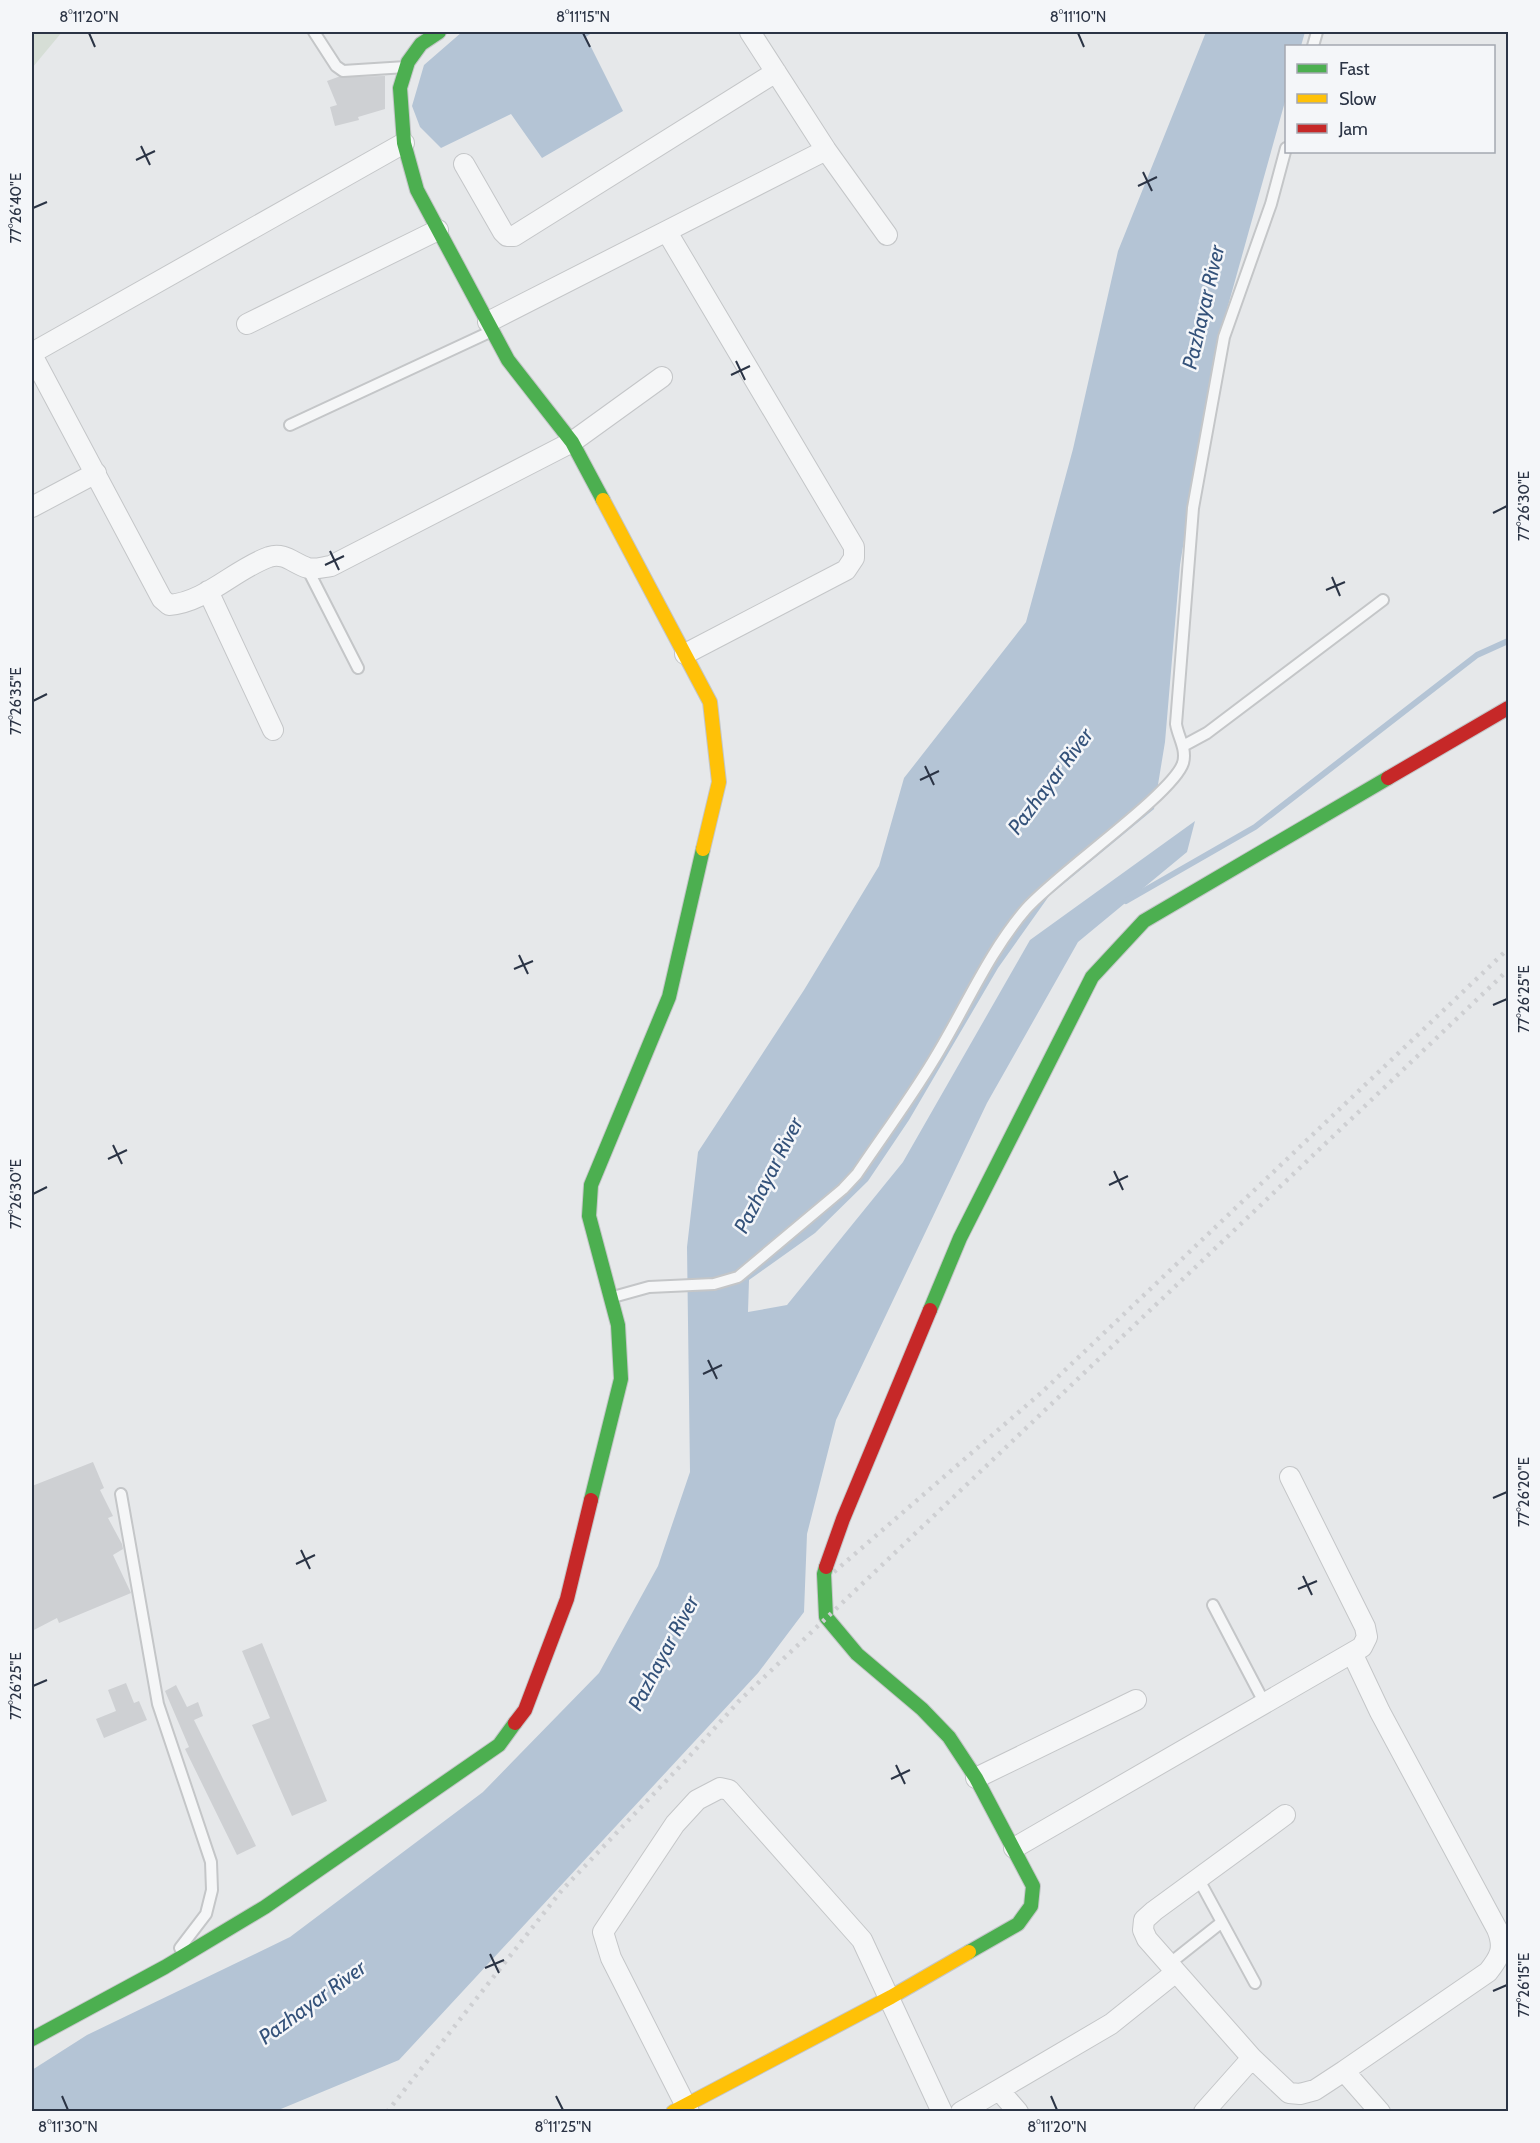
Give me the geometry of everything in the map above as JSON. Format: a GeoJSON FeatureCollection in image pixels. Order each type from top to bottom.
{"type":"FeatureCollection","features":[{"type":"Feature","properties":{"kind":"street"},"geometry":{"type":"LineString","coordinates":[[32,2039],[165,1967],[265,1907],[499,1744],[525,1710],[567,1599],[621,1379],[618,1325],[589,1216],[591,1185],[669,997],[720,782],[710,702],[572,442],[508,360],[417,190],[404,143],[400,87],[406,67],[422,44],[439,32]]}},
{"type":"Feature","properties":{"kind":"street"},"geometry":{"type":"LineString","coordinates":[[750,32],[826,150],[887,235]]}},
{"type":"Feature","properties":{"kind":"street"},"geometry":{"type":"LineString","coordinates":[[464,164],[503,232],[507,236],[514,236],[776,72]]}},
{"type":"Feature","properties":{"kind":"street"},"geometry":{"type":"LineString","coordinates":[[404,143],[32,354],[162,599],[170,605],[179,604],[270,557],[289,558],[307,568],[330,566],[572,442],[662,377]]}},
{"type":"Feature","properties":{"kind":"street"},"geometry":{"type":"LineString","coordinates":[[490,326],[826,150]]}},
{"type":"Feature","properties":{"kind":"street"},"geometry":{"type":"LineString","coordinates":[[248,324],[438,230]]}},
{"type":"Feature","properties":{"kind":"street"},"geometry":{"type":"LineString","coordinates":[[667,232],[854,547],[854,558],[846,570],[684,654]]}},
{"type":"Feature","properties":{"kind":"street"},"geometry":{"type":"LineString","coordinates":[[32,507],[96,473]]}},
{"type":"Feature","properties":{"kind":"street"},"geometry":{"type":"LineString","coordinates":[[208,591],[273,730]]}},
{"type":"Feature","properties":{"kind":"street"},"geometry":{"type":"LineString","coordinates":[[942,2112],[891,1997],[862,1940],[729,1790],[720,1788],[712,1790],[697,1800],[675,1824],[603,1932],[611,1958],[682,2109],[891,1997],[1018,1924],[1028,1913],[1033,1886],[976,1778],[949,1737],[922,1709],[856,1654],[826,1617],[824,1574],[843,1519],[960,1238],[1092,977],[1144,921],[1509,708]]}},
{"type":"Feature","properties":{"kind":"street"},"geometry":{"type":"LineString","coordinates":[[1014,1848],[1353,1655],[1362,1647],[1367,1637],[1365,1627],[1290,1477]]}},
{"type":"Feature","properties":{"kind":"street"},"geometry":{"type":"LineString","coordinates":[[1285,1815],[1144,1920],[1143,1930],[1147,1939],[1252,2058],[1289,2093],[1300,2094],[1315,2090],[1344,2071],[1488,1972],[1501,1956],[1502,1940],[1380,1712],[1353,1655]]}},
{"type":"Feature","properties":{"kind":"street"},"geometry":{"type":"LineString","coordinates":[[976,1778],[1136,1700]]}},
{"type":"Feature","properties":{"kind":"street"},"geometry":{"type":"LineString","coordinates":[[961,2112],[1111,2024],[1172,1968]]}},
{"type":"Feature","properties":{"kind":"street"},"geometry":{"type":"LineString","coordinates":[[1204,2112],[1252,2058]]}},
{"type":"Feature","properties":{"kind":"street"},"geometry":{"type":"LineString","coordinates":[[1344,2071],[1380,2112]]}},
{"type":"Feature","properties":{"kind":"street"},"geometry":{"type":"LineString","coordinates":[[999,2090],[1018,2112]]}},
{"type":"Feature","properties":{"kind":"lane"},"geometry":{"type":"LineString","coordinates":[[314,32],[336,66],[343,71],[406,67]]}},
{"type":"Feature","properties":{"kind":"lane"},"geometry":{"type":"LineString","coordinates":[[611,1297],[649,1287],[714,1284],[738,1277],[843,1189],[857,1174],[933,1061],[987,967],[1026,909],[1068,868],[1168,784],[1183,764],[1183,746],[1176,724],[1193,508],[1224,337],[1271,204],[1285,153]]}},
{"type":"Feature","properties":{"kind":"lane"},"geometry":{"type":"LineString","coordinates":[[290,425],[490,326]]}},
{"type":"Feature","properties":{"kind":"lane"},"geometry":{"type":"LineString","coordinates":[[307,568],[358,668]]}},
{"type":"Feature","properties":{"kind":"lane"},"geometry":{"type":"LineString","coordinates":[[1183,746],[1207,733],[1383,600]]}},
{"type":"Feature","properties":{"kind":"lane"},"geometry":{"type":"LineString","coordinates":[[121,1494],[158,1704],[211,1862],[212,1890],[206,1914],[165,1967]]}},
{"type":"Feature","properties":{"kind":"lane"},"geometry":{"type":"LineString","coordinates":[[1213,1605],[1265,1704]]}},
{"type":"Feature","properties":{"kind":"lane"},"geometry":{"type":"LineString","coordinates":[[1198,1878],[1256,1983]]}},
{"type":"Feature","properties":{"kind":"lane"},"geometry":{"type":"LineString","coordinates":[[1172,1968],[1222,1922]]}},
{"type":"Feature","properties":{"kind":"shaded area"},"geometry":{"type":"Polygon","coordinates":[[[32,32],[62,32],[32,68],[32,32]]]}},
{"type":"Feature","properties":{"kind":"water"},"geometry":{"type":"Polygon","coordinates":[[[462,32],[593,32],[586,37],[623,111],[542,158],[511,114],[441,148],[420,127],[412,106],[424,65],[462,32]]]}},
{"type":"Feature","properties":{"kind":"water","name":"Pazhayar River"},"geometry":{"type":"Polygon","coordinates":[[[1206,32],[1305,32],[1301,45],[1285,45],[1285,102],[1214,356],[1180,565],[1165,742],[1154,809],[1049,896],[998,968],[909,1120],[868,1181],[815,1233],[749,1280],[748,1312],[787,1305],[903,1162],[1030,940],[1195,821],[1187,852],[1078,942],[987,1103],[836,1420],[807,1534],[804,1612],[758,1673],[399,2060],[276,2111],[32,2112],[32,2070],[87,2035],[290,1937],[483,1792],[599,1673],[658,1566],[690,1472],[687,1247],[698,1152],[804,990],[879,866],[904,778],[1026,622],[1073,449],[1118,251],[1206,32]]]}},
{"type":"Feature","properties":{"kind":"building"},"geometry":{"type":"Polygon","coordinates":[[[385,76],[385,109],[358,117],[359,120],[335,126],[330,107],[337,105],[327,81],[338,77],[385,76]]]}},
{"type":"Feature","properties":{"kind":"building"},"geometry":{"type":"Polygon","coordinates":[[[93,1462],[104,1488],[100,1490],[113,1516],[108,1518],[122,1544],[123,1549],[113,1555],[131,1593],[59,1623],[57,1618],[32,1631],[32,1486],[93,1462]]]}},
{"type":"Feature","properties":{"kind":"building"},"geometry":{"type":"Polygon","coordinates":[[[262,1643],[327,1801],[292,1816],[252,1725],[270,1718],[242,1651],[262,1643]]]}},
{"type":"Feature","properties":{"kind":"building"},"geometry":{"type":"Polygon","coordinates":[[[126,1683],[134,1703],[139,1701],[147,1720],[104,1738],[96,1719],[116,1711],[108,1690],[126,1683]]]}},
{"type":"Feature","properties":{"kind":"building"},"geometry":{"type":"Polygon","coordinates":[[[176,1685],[187,1707],[198,1702],[203,1716],[194,1720],[256,1846],[237,1855],[185,1749],[189,1747],[165,1691],[176,1685]]]}},
{"type":"Feature","properties":{"kind":"waterway"},"geometry":{"type":"LineString","coordinates":[[1126,901],[1255,827],[1477,655],[1508,641]]}},
{"type":"Feature","properties":{"kind":"railway"},"geometry":{"type":"LineString","coordinates":[[834,1572],[1042,1392],[1508,949]]}},
{"type":"Feature","properties":{"kind":"railway"},"geometry":{"type":"LineString","coordinates":[[387,2112],[562,1890],[739,1701],[1508,970]]}},
{"type":"Feature","properties":{"kind":"traffic: fast"},"geometry":{"type":"LineString","coordinates":[[439,32],[421,44],[408,62],[400,88],[404,143],[417,190],[508,360],[572,442],[603,500]]}},
{"type":"Feature","properties":{"kind":"traffic: fast"},"geometry":{"type":"LineString","coordinates":[[930,1310],[960,1238],[1092,977],[1144,921],[1388,778]]}},
{"type":"Feature","properties":{"kind":"traffic: fast"},"geometry":{"type":"LineString","coordinates":[[591,1500],[621,1379],[618,1325],[589,1216],[591,1185],[669,997],[703,849]]}},
{"type":"Feature","properties":{"kind":"traffic: fast"},"geometry":{"type":"LineString","coordinates":[[826,1567],[824,1574],[826,1617],[857,1654],[922,1709],[949,1737],[976,1778],[1033,1886],[1031,1906],[1018,1924],[969,1952]]}},
{"type":"Feature","properties":{"kind":"traffic: fast"},"geometry":{"type":"LineString","coordinates":[[32,2039],[165,1967],[265,1907],[499,1745],[515,1723]]}},
{"type":"Feature","properties":{"kind":"traffic: slow"},"geometry":{"type":"LineString","coordinates":[[603,500],[710,702],[719,782],[703,849]]}},
{"type":"Feature","properties":{"kind":"traffic: slow"},"geometry":{"type":"LineString","coordinates":[[673,2112],[891,1997],[969,1952]]}},
{"type":"Feature","properties":{"kind":"traffic: jam"},"geometry":{"type":"LineString","coordinates":[[1388,778],[1508,708]]}},
{"type":"Feature","properties":{"kind":"traffic: jam"},"geometry":{"type":"LineString","coordinates":[[826,1567],[843,1519],[930,1310]]}},
{"type":"Feature","properties":{"kind":"traffic: jam"},"geometry":{"type":"LineString","coordinates":[[515,1723],[525,1710],[567,1599],[591,1500]]}}]}
